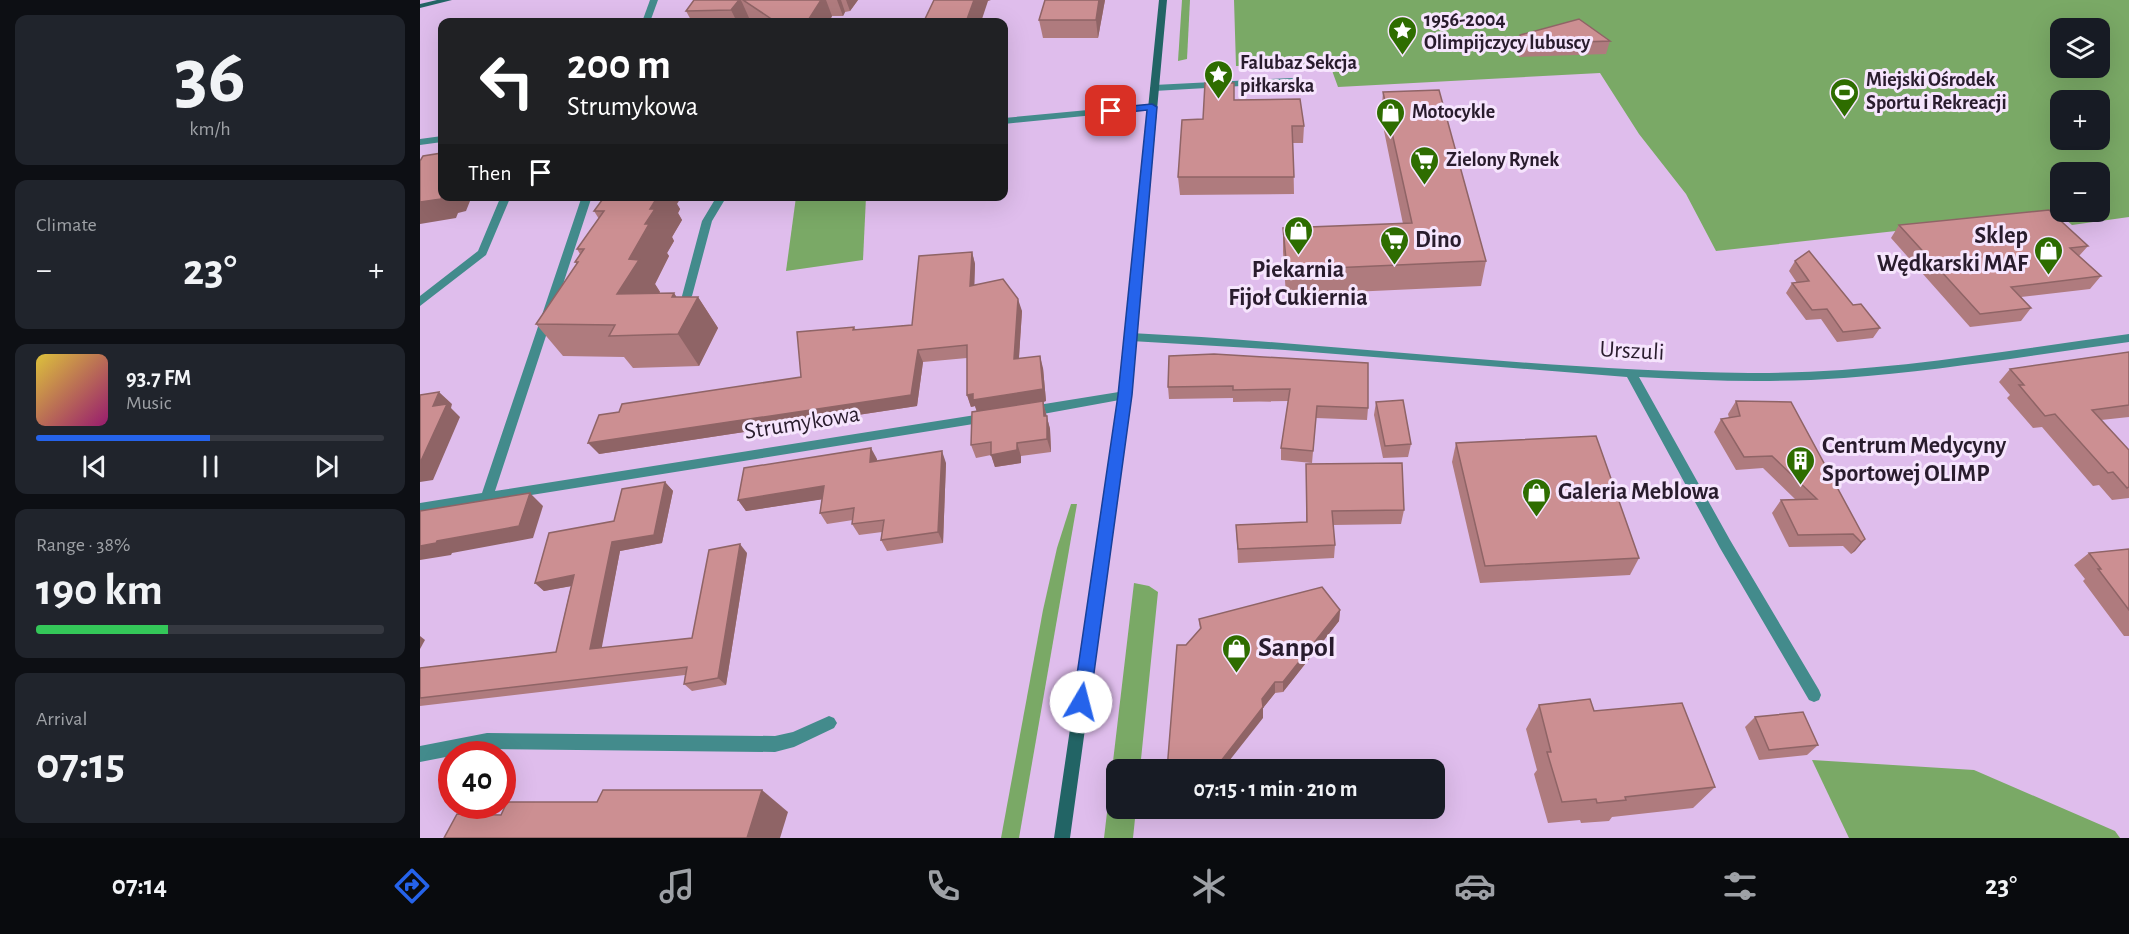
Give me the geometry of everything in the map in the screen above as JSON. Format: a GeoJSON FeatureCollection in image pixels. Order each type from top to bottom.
{"type":"FeatureCollection","features":[{"type":"Feature","properties":{"kind":"street"},"geometry":{"type":"LineString","coordinates":[[420,6],[448,0]]}},
{"type":"Feature","properties":{"kind":"street"},"geometry":{"type":"LineString","coordinates":[[647,18],[654,0]]}},
{"type":"Feature","properties":{"kind":"street"},"geometry":{"type":"LineString","coordinates":[[1062,838],[1125,395],[1163,0]]}},
{"type":"Feature","properties":{"kind":"street"},"geometry":{"type":"LineString","coordinates":[[1154,88],[1292,81]]}},
{"type":"Feature","properties":{"kind":"street"},"geometry":{"type":"LineString","coordinates":[[1008,121],[1152,107]]}},
{"type":"Feature","properties":{"kind":"street"},"geometry":{"type":"LineString","coordinates":[[420,142],[438,140]]}},
{"type":"Feature","properties":{"kind":"street"},"geometry":{"type":"LineString","coordinates":[[420,302],[482,253],[504,201]]}},
{"type":"Feature","properties":{"kind":"street"},"geometry":{"type":"LineString","coordinates":[[487,497],[585,201]]}},
{"type":"Feature","properties":{"kind":"street"},"geometry":{"type":"LineString","coordinates":[[687,296],[707,221],[719,201]]}},
{"type":"Feature","properties":{"kind":"street","name":"Urszuli"},"geometry":{"type":"LineString","coordinates":[[1131,337],[1368,352],[1454,361],[1751,377],[1877,370],[2129,338]]}},
{"type":"Feature","properties":{"kind":"street"},"geometry":{"type":"LineString","coordinates":[[1630,372],[1725,544],[1814,695]]}},
{"type":"Feature","properties":{"kind":"street"},"geometry":{"type":"LineString","coordinates":[[1023,412],[1125,395]]}},
{"type":"Feature","properties":{"kind":"street","name":"Strumykowa"},"geometry":{"type":"LineString","coordinates":[[420,508],[999,416]]}},
{"type":"Feature","properties":{"kind":"street"},"geometry":{"type":"LineString","coordinates":[[420,754],[488,741],[776,744],[794,739],[829,723]]}},
{"type":"Feature","properties":{"kind":"green space"},"geometry":{"type":"Polygon","coordinates":[[[1182,0],[1190,0],[1187,59],[1178,61],[1182,0]]]}},
{"type":"Feature","properties":{"kind":"green space","name":"Miejski Ośrodek Sportu i Rekreacji"},"geometry":{"type":"Polygon","coordinates":[[[1234,0],[2129,0],[2129,217],[2110,220],[2110,162],[2050,162],[2050,214],[1716,251],[1686,194],[1639,134],[1600,73],[1338,87],[1330,65],[1236,66],[1234,0]]]}},
{"type":"Feature","properties":{"kind":"green space"},"geometry":{"type":"Polygon","coordinates":[[[795,201],[866,201],[863,260],[786,271],[795,201]]]}},
{"type":"Feature","properties":{"kind":"green space","name":"Miejski Ośrodek Sportu i Rekreacji"},"geometry":{"type":"Polygon","coordinates":[[[2068,222],[2093,222],[2072,225],[2068,222]]]}},
{"type":"Feature","properties":{"kind":"green space"},"geometry":{"type":"Polygon","coordinates":[[[1071,504],[1077,504],[1019,838],[1001,838],[1043,610],[1057,548],[1071,504]]]}},
{"type":"Feature","properties":{"kind":"green space"},"geometry":{"type":"Polygon","coordinates":[[[1134,583],[1149,586],[1158,592],[1141,759],[1113,759],[1134,583]]]}},
{"type":"Feature","properties":{"kind":"green space"},"geometry":{"type":"Polygon","coordinates":[[[1812,760],[1974,770],[2115,831],[2120,838],[1849,838],[1812,760]]]}},
{"type":"Feature","properties":{"kind":"green space"},"geometry":{"type":"Polygon","coordinates":[[[1106,819],[1135,819],[1133,838],[1104,838],[1106,819]]]}},
{"type":"Feature","properties":{"kind":"building"},"geometry":{"type":"Polygon","coordinates":[[[694,0],[739,0],[731,10],[686,11],[694,0]]]}},
{"type":"Feature","properties":{"kind":"building"},"geometry":{"type":"Polygon","coordinates":[[[743,0],[821,0],[810,18],[770,18],[743,0]]]}},
{"type":"Feature","properties":{"kind":"building"},"geometry":{"type":"Polygon","coordinates":[[[934,0],[974,0],[967,18],[925,18],[934,0]]]}},
{"type":"Feature","properties":{"kind":"building"},"geometry":{"type":"Polygon","coordinates":[[[1045,0],[1099,0],[1096,20],[1039,20],[1045,0]]]}},
{"type":"Feature","properties":{"kind":"building"},"geometry":{"type":"Polygon","coordinates":[[[1579,19],[1610,41],[1522,44],[1520,35],[1579,19]]]}},
{"type":"Feature","properties":{"kind":"building"},"geometry":{"type":"Polygon","coordinates":[[[1205,83],[1234,83],[1234,100],[1300,99],[1304,126],[1292,126],[1294,177],[1178,177],[1182,120],[1203,119],[1205,83]]]}},
{"type":"Feature","properties":{"kind":"building","name":"Zielony Rynek"},"geometry":{"type":"Polygon","coordinates":[[[1439,90],[1486,261],[1287,270],[1283,228],[1412,223],[1383,92],[1439,90]]]}},
{"type":"Feature","properties":{"kind":"building"},"geometry":{"type":"Polygon","coordinates":[[[438,154],[438,199],[420,202],[420,161],[423,156],[438,154]]]}},
{"type":"Feature","properties":{"kind":"building"},"geometry":{"type":"Polygon","coordinates":[[[601,201],[655,201],[650,209],[655,209],[645,224],[649,224],[629,259],[639,260],[617,294],[674,293],[672,297],[698,297],[678,334],[609,336],[615,325],[536,324],[578,262],[575,262],[584,249],[577,249],[604,211],[594,211],[601,201]]]}},
{"type":"Feature","properties":{"kind":"building"},"geometry":{"type":"Polygon","coordinates":[[[2049,210],[2050,222],[2062,222],[2088,246],[2070,248],[2101,276],[2011,287],[2031,308],[1980,314],[1899,225],[2049,210]]]}},
{"type":"Feature","properties":{"kind":"building"},"geometry":{"type":"Polygon","coordinates":[[[1809,251],[1853,305],[1861,304],[1880,328],[1843,332],[1827,309],[1812,310],[1792,283],[1809,281],[1795,261],[1809,251]]]}},
{"type":"Feature","properties":{"kind":"building"},"geometry":{"type":"Polygon","coordinates":[[[972,252],[970,286],[1003,279],[1018,299],[1014,359],[1040,356],[1043,389],[973,400],[973,394],[967,395],[967,345],[918,350],[911,395],[588,443],[599,415],[619,412],[622,404],[801,377],[797,332],[912,325],[919,256],[972,252]]]}},
{"type":"Feature","properties":{"kind":"building"},"geometry":{"type":"Polygon","coordinates":[[[2129,352],[2129,405],[2092,410],[2129,450],[2129,487],[2127,488],[2113,472],[2108,473],[2055,414],[2045,416],[2019,385],[2024,385],[2010,369],[2129,352]]]}},
{"type":"Feature","properties":{"kind":"building"},"geometry":{"type":"Polygon","coordinates":[[[1214,354],[1368,363],[1368,408],[1317,406],[1313,451],[1281,448],[1290,389],[1233,390],[1233,386],[1168,387],[1169,356],[1214,354]]]}},
{"type":"Feature","properties":{"kind":"building"},"geometry":{"type":"Polygon","coordinates":[[[439,392],[433,406],[447,404],[420,463],[420,395],[439,392]]]}},
{"type":"Feature","properties":{"kind":"building"},"geometry":{"type":"Polygon","coordinates":[[[1403,400],[1411,444],[1385,446],[1376,402],[1403,400]]]}},
{"type":"Feature","properties":{"kind":"building"},"geometry":{"type":"Polygon","coordinates":[[[1043,401],[1044,416],[1047,416],[1047,439],[1017,443],[1017,450],[991,455],[991,442],[971,445],[972,412],[1043,401]]]}},
{"type":"Feature","properties":{"kind":"building","name":"Centrum Medycyny Sportowej OLIMP"},"geometry":{"type":"Polygon","coordinates":[[[1736,401],[1791,402],[1865,539],[1861,542],[1853,534],[1798,535],[1781,500],[1817,499],[1772,456],[1744,457],[1721,419],[1740,416],[1736,401]]]}},
{"type":"Feature","properties":{"kind":"building","name":"Galeria Meblowa"},"geometry":{"type":"Polygon","coordinates":[[[1596,436],[1639,558],[1485,566],[1456,443],[1596,436]]]}},
{"type":"Feature","properties":{"kind":"building"},"geometry":{"type":"Polygon","coordinates":[[[871,448],[870,462],[942,451],[938,532],[881,540],[884,520],[852,524],[854,508],[820,513],[824,486],[738,500],[744,468],[871,448]]]}},
{"type":"Feature","properties":{"kind":"building"},"geometry":{"type":"Polygon","coordinates":[[[1402,463],[1404,510],[1332,511],[1335,545],[1238,549],[1236,525],[1307,522],[1306,464],[1402,463]]]}},
{"type":"Feature","properties":{"kind":"building"},"geometry":{"type":"Polygon","coordinates":[[[665,482],[654,535],[612,542],[590,649],[692,638],[709,550],[740,544],[718,678],[684,684],[687,667],[420,698],[420,668],[556,652],[574,575],[535,583],[549,533],[614,521],[622,489],[665,482]]]}},
{"type":"Feature","properties":{"kind":"building"},"geometry":{"type":"Polygon","coordinates":[[[530,493],[519,526],[420,546],[420,511],[530,493]]]}},
{"type":"Feature","properties":{"kind":"building"},"geometry":{"type":"Polygon","coordinates":[[[2129,549],[2129,610],[2098,569],[2101,569],[2089,553],[2129,549]]]}},
{"type":"Feature","properties":{"kind":"building","name":"Sanpol"},"geometry":{"type":"Polygon","coordinates":[[[1322,587],[1340,610],[1283,682],[1275,682],[1262,699],[1263,707],[1223,759],[1168,759],[1177,645],[1186,645],[1201,628],[1199,619],[1322,587]]]}},
{"type":"Feature","properties":{"kind":"building"},"geometry":{"type":"Polygon","coordinates":[[[1590,699],[1594,711],[1682,703],[1715,787],[1625,797],[1626,800],[1597,803],[1596,799],[1562,802],[1547,752],[1551,752],[1539,705],[1590,699]]]}},
{"type":"Feature","properties":{"kind":"building"},"geometry":{"type":"Polygon","coordinates":[[[1803,712],[1818,745],[1769,750],[1755,717],[1803,712]]]}},
{"type":"Feature","properties":{"kind":"building"},"geometry":{"type":"Polygon","coordinates":[[[603,790],[762,790],[747,838],[444,838],[454,819],[516,819],[516,802],[597,802],[603,790]]]}},
{"type":"Feature","properties":{"kind":"place","name":"1956-2004 Olimpijczycy lubuscy"},"geometry":{"type":"Point","coordinates":[1403,56]}},
{"type":"Feature","properties":{"kind":"place","name":"Falubaz Sekcja piłkarska"},"geometry":{"type":"Point","coordinates":[1219,100]}},
{"type":"Feature","properties":{"kind":"place","name":"Miejski Ośrodek Sportu i Rekreacji"},"geometry":{"type":"Point","coordinates":[1845,118]}},
{"type":"Feature","properties":{"kind":"place","name":"Motocykle"},"geometry":{"type":"Point","coordinates":[1391,138]}},
{"type":"Feature","properties":{"kind":"place","name":"Zielony Rynek"},"geometry":{"type":"Point","coordinates":[1425,186]}},
{"type":"Feature","properties":{"kind":"place","name":"Piekarnia Fijoł Cukiernia"},"geometry":{"type":"Point","coordinates":[1298,256]}},
{"type":"Feature","properties":{"kind":"place","name":"Dino"},"geometry":{"type":"Point","coordinates":[1394,266]}},
{"type":"Feature","properties":{"kind":"place","name":"Sklep Wędkarski MAF"},"geometry":{"type":"Point","coordinates":[2049,276]}},
{"type":"Feature","properties":{"kind":"place","name":"Centrum Medycyny Sportowej OLIMP"},"geometry":{"type":"Point","coordinates":[1801,486]}},
{"type":"Feature","properties":{"kind":"place","name":"Galeria Meblowa"},"geometry":{"type":"Point","coordinates":[1537,518]}},
{"type":"Feature","properties":{"kind":"place","name":"Sanpol"},"geometry":{"type":"Point","coordinates":[1237,674]}},
{"type":"Feature","properties":{"kind":"route"},"geometry":{"type":"LineString","coordinates":[[1081,702],[1125,395],[1152,107],[1111,111]]}}]}
